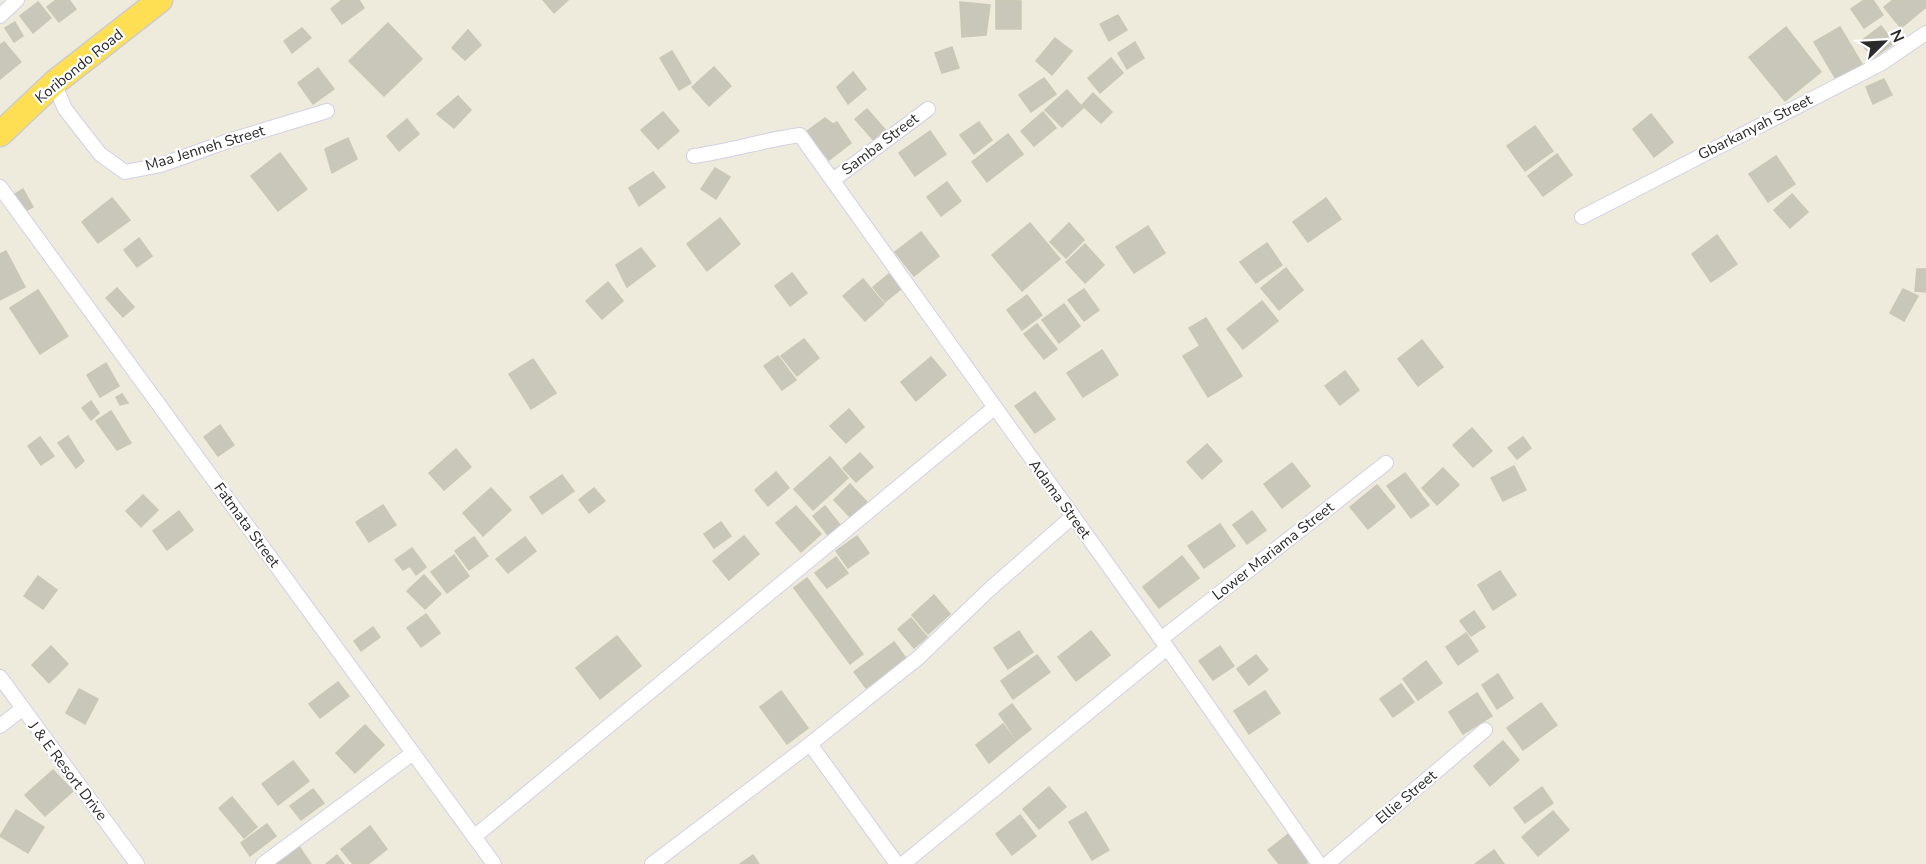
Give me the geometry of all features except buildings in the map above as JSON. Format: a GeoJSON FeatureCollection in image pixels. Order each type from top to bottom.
{"type":"FeatureCollection","features":[{"type":"Feature","properties":{"kind":"highway","name":"Koribondo Road"},"geometry":{"type":"LineString","coordinates":[[2,128],[54,83],[160,0]]}},
{"type":"Feature","properties":{"kind":"street"},"geometry":{"type":"LineString","coordinates":[[0,16],[17,0]]}},
{"type":"Feature","properties":{"kind":"street","name":"Gbarkanyah Street"},"geometry":{"type":"LineString","coordinates":[[1582,217],[1882,63],[1926,33]]}},
{"type":"Feature","properties":{"kind":"street","name":"Maa Jenneh Street"},"geometry":{"type":"LineString","coordinates":[[54,83],[65,109],[100,154],[125,172],[161,165],[228,141],[327,111]]}},
{"type":"Feature","properties":{"kind":"street","name":"Samba Street"},"geometry":{"type":"LineString","coordinates":[[833,180],[928,109]]}},
{"type":"Feature","properties":{"kind":"street","name":"Adama Street"},"geometry":{"type":"LineString","coordinates":[[694,156],[800,135],[1319,864]]}},
{"type":"Feature","properties":{"kind":"street","name":"Fatmata Street"},"geometry":{"type":"LineString","coordinates":[[0,187],[494,864]]}},
{"type":"Feature","properties":{"kind":"street"},"geometry":{"type":"LineString","coordinates":[[474,837],[994,408]]}},
{"type":"Feature","properties":{"kind":"street","name":"Lower Mariama Street"},"geometry":{"type":"LineString","coordinates":[[903,864],[1164,644],[1386,463]]}},
{"type":"Feature","properties":{"kind":"street"},"geometry":{"type":"LineString","coordinates":[[652,864],[810,744],[918,658],[990,588],[1072,517]]}},
{"type":"Feature","properties":{"kind":"street","name":"J & E Resort Drive"},"geometry":{"type":"LineString","coordinates":[[0,677],[137,864]]}},
{"type":"Feature","properties":{"kind":"street"},"geometry":{"type":"LineString","coordinates":[[0,726],[22,709]]}},
{"type":"Feature","properties":{"kind":"street","name":"Ellie Street"},"geometry":{"type":"LineString","coordinates":[[1328,864],[1485,730]]}},
{"type":"Feature","properties":{"kind":"street"},"geometry":{"type":"LineString","coordinates":[[810,744],[897,864]]}},
{"type":"Feature","properties":{"kind":"street"},"geometry":{"type":"LineString","coordinates":[[263,864],[413,753]]}}]}
